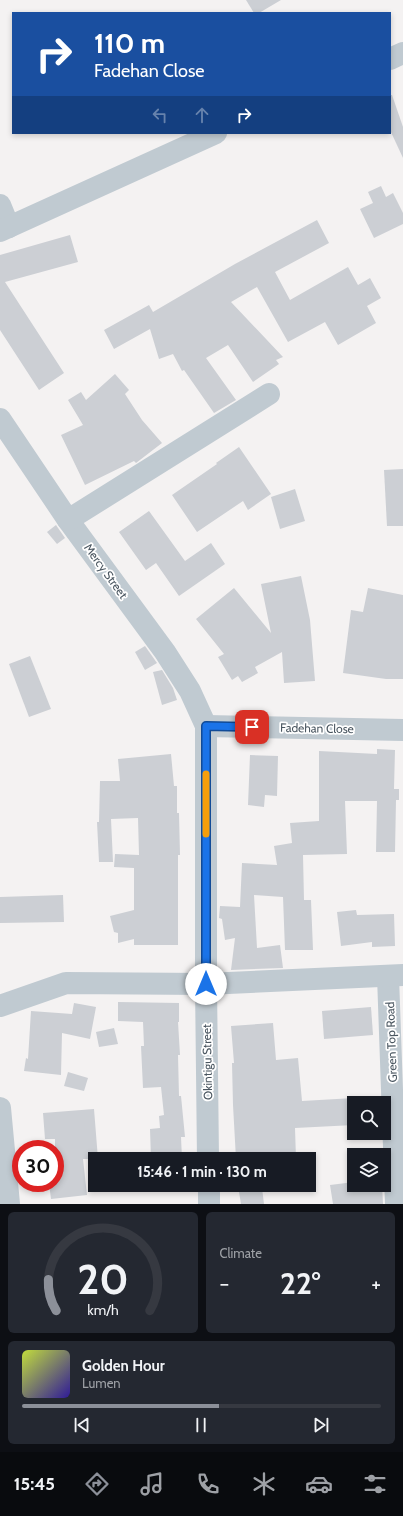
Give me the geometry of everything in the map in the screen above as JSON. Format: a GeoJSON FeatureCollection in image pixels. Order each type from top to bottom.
{"type":"FeatureCollection","features":[{"type":"Feature","properties":{"kind":"street"},"geometry":{"type":"LineString","coordinates":[[391,59],[403,53]]}},
{"type":"Feature","properties":{"kind":"street"},"geometry":{"type":"LineString","coordinates":[[0,205],[5,229],[214,134]]}},
{"type":"Feature","properties":{"kind":"street"},"geometry":{"type":"LineString","coordinates":[[68,520],[269,394]]}},
{"type":"Feature","properties":{"kind":"street","name":"Mercy Street"},"geometry":{"type":"LineString","coordinates":[[0,419],[68,520],[165,652],[190,691],[206,726]]}},
{"type":"Feature","properties":{"kind":"street","name":"Fadehan Close"},"geometry":{"type":"LineString","coordinates":[[206,726],[403,730]]}},
{"type":"Feature","properties":{"kind":"street","name":"Okintigu Street"},"geometry":{"type":"LineString","coordinates":[[206,726],[208,1152]]}},
{"type":"Feature","properties":{"kind":"street"},"geometry":{"type":"LineString","coordinates":[[0,1006],[66,984],[206,984],[396,975]]}},
{"type":"Feature","properties":{"kind":"street","name":"Green Top Road"},"geometry":{"type":"LineString","coordinates":[[396,975],[396,1204]]}},
{"type":"Feature","properties":{"kind":"street"},"geometry":{"type":"LineString","coordinates":[[0,1108],[9,1204]]}},
{"type":"Feature","properties":{"kind":"street"},"geometry":{"type":"LineString","coordinates":[[209,1192],[209,1204]]}},
{"type":"Feature","properties":{"kind":"building"},"geometry":{"type":"Polygon","coordinates":[[[246,0],[281,0],[261,12],[253,12],[246,0]]]}},
{"type":"Feature","properties":{"kind":"building"},"geometry":{"type":"Polygon","coordinates":[[[391,95],[403,127],[403,158],[391,132],[391,95]]]}},
{"type":"Feature","properties":{"kind":"building"},"geometry":{"type":"Polygon","coordinates":[[[381,186],[386,197],[393,193],[403,213],[403,224],[374,238],[360,209],[373,203],[368,192],[381,186]]]}},
{"type":"Feature","properties":{"kind":"building"},"geometry":{"type":"Polygon","coordinates":[[[317,220],[329,243],[275,272],[290,300],[348,267],[358,285],[370,278],[381,298],[367,306],[376,323],[338,345],[325,322],[288,342],[257,287],[231,302],[283,357],[276,360],[279,364],[253,382],[228,345],[206,358],[236,400],[214,413],[184,370],[182,371],[173,354],[159,359],[150,329],[114,349],[104,330],[149,305],[153,312],[235,264],[317,220]]]}},
{"type":"Feature","properties":{"kind":"building"},"geometry":{"type":"Polygon","coordinates":[[[70,235],[78,262],[5,282],[64,373],[39,390],[0,330],[0,255],[70,235]]]}},
{"type":"Feature","properties":{"kind":"building"},"geometry":{"type":"Polygon","coordinates":[[[115,374],[129,390],[125,394],[142,420],[162,443],[136,463],[134,461],[85,485],[61,435],[83,425],[68,400],[81,392],[86,400],[115,374]]]}},
{"type":"Feature","properties":{"kind":"building"},"geometry":{"type":"Polygon","coordinates":[[[239,447],[271,494],[248,510],[243,501],[197,532],[172,495],[239,447]]]}},
{"type":"Feature","properties":{"kind":"building"},"geometry":{"type":"Polygon","coordinates":[[[403,469],[403,526],[387,526],[384,470],[403,469]]]}},
{"type":"Feature","properties":{"kind":"building"},"geometry":{"type":"Polygon","coordinates":[[[295,489],[305,521],[280,529],[271,497],[295,489]]]}},
{"type":"Feature","properties":{"kind":"building"},"geometry":{"type":"Polygon","coordinates":[[[149,511],[185,561],[211,543],[225,564],[179,596],[156,563],[146,570],[119,532],[149,511]]]}},
{"type":"Feature","properties":{"kind":"building"},"geometry":{"type":"Polygon","coordinates":[[[56,525],[65,538],[57,544],[47,532],[56,525]]]}},
{"type":"Feature","properties":{"kind":"building"},"geometry":{"type":"Polygon","coordinates":[[[301,576],[310,620],[315,681],[284,683],[282,652],[255,667],[258,673],[242,682],[238,676],[232,680],[218,657],[224,654],[196,619],[234,588],[271,633],[261,584],[301,576]]]}},
{"type":"Feature","properties":{"kind":"building"},"geometry":{"type":"Polygon","coordinates":[[[368,588],[403,595],[403,679],[386,679],[343,673],[351,610],[363,612],[368,588]]]}},
{"type":"Feature","properties":{"kind":"building"},"geometry":{"type":"Polygon","coordinates":[[[145,646],[157,663],[145,670],[135,652],[145,646]]]}},
{"type":"Feature","properties":{"kind":"building"},"geometry":{"type":"Polygon","coordinates":[[[30,656],[51,709],[29,717],[9,664],[30,656]]]}},
{"type":"Feature","properties":{"kind":"building"},"geometry":{"type":"Polygon","coordinates":[[[162,670],[173,688],[177,700],[162,705],[153,672],[162,670]]]}},
{"type":"Feature","properties":{"kind":"building"},"geometry":{"type":"Polygon","coordinates":[[[377,749],[395,750],[394,789],[399,789],[399,800],[396,800],[395,852],[376,852],[377,801],[345,801],[347,854],[303,855],[304,900],[311,900],[313,950],[285,950],[283,897],[254,895],[257,948],[280,945],[283,968],[231,970],[235,938],[225,940],[222,919],[219,918],[220,906],[240,907],[242,863],[277,865],[274,846],[292,843],[290,823],[319,821],[319,751],[377,754],[377,749]]]}},
{"type":"Feature","properties":{"kind":"building"},"geometry":{"type":"Polygon","coordinates":[[[171,754],[174,786],[177,786],[177,813],[179,813],[180,855],[178,855],[178,945],[134,945],[134,939],[118,943],[118,933],[114,932],[110,916],[134,910],[134,868],[114,867],[115,854],[139,855],[138,818],[111,819],[113,862],[99,862],[97,822],[99,822],[100,781],[120,781],[118,759],[171,754]]]}},
{"type":"Feature","properties":{"kind":"building"},"geometry":{"type":"Polygon","coordinates":[[[250,755],[278,756],[277,796],[265,795],[264,807],[248,805],[250,755]]]}},
{"type":"Feature","properties":{"kind":"building"},"geometry":{"type":"Polygon","coordinates":[[[63,895],[64,922],[0,923],[0,897],[63,895]]]}},
{"type":"Feature","properties":{"kind":"building"},"geometry":{"type":"Polygon","coordinates":[[[356,910],[357,915],[394,914],[395,946],[372,947],[372,942],[341,946],[337,912],[356,910]]]}},
{"type":"Feature","properties":{"kind":"building"},"geometry":{"type":"Polygon","coordinates":[[[118,1002],[179,1003],[179,1096],[181,1096],[185,1137],[181,1137],[182,1152],[151,1152],[150,1129],[160,1128],[159,1116],[164,1115],[161,1087],[143,1088],[141,1046],[144,1046],[143,1022],[118,1021],[118,1002]]]}},
{"type":"Feature","properties":{"kind":"building"},"geometry":{"type":"Polygon","coordinates":[[[74,1003],[96,1007],[90,1039],[62,1033],[61,1075],[24,1071],[26,1058],[28,1059],[31,1011],[72,1014],[74,1003]]]}},
{"type":"Feature","properties":{"kind":"building"},"geometry":{"type":"Polygon","coordinates":[[[371,1007],[373,1035],[324,1039],[322,1011],[371,1007]]]}},
{"type":"Feature","properties":{"kind":"building"},"geometry":{"type":"Polygon","coordinates":[[[273,1023],[276,1060],[298,1058],[302,1101],[347,1098],[347,1125],[295,1128],[296,1152],[236,1152],[232,1063],[234,1063],[231,1026],[273,1023]]]}},
{"type":"Feature","properties":{"kind":"building"},"geometry":{"type":"Polygon","coordinates":[[[114,1028],[118,1044],[99,1047],[96,1032],[114,1028]]]}},
{"type":"Feature","properties":{"kind":"building"},"geometry":{"type":"Polygon","coordinates":[[[68,1072],[88,1078],[84,1091],[64,1086],[68,1072]]]}},
{"type":"Feature","properties":{"kind":"building"},"geometry":{"type":"Polygon","coordinates":[[[94,1109],[97,1152],[88,1152],[88,1159],[83,1159],[87,1195],[51,1199],[50,1192],[64,1192],[64,1140],[45,1139],[43,1113],[94,1109]]]}},
{"type":"Feature","properties":{"kind":"building"},"geometry":{"type":"Polygon","coordinates":[[[347,1183],[347,1192],[382,1192],[383,1204],[333,1204],[330,1185],[347,1183]]]}},
{"type":"Feature","properties":{"kind":"building"},"geometry":{"type":"Polygon","coordinates":[[[239,1192],[262,1192],[264,1204],[241,1204],[239,1192]]]}},
{"type":"Feature","properties":{"kind":"slow traffic"},"geometry":{"type":"LineString","coordinates":[[206,774],[206,834]]}},
{"type":"Feature","properties":{"kind":"route"},"geometry":{"type":"LineString","coordinates":[[206,984],[206,726],[252,727]]}}]}
